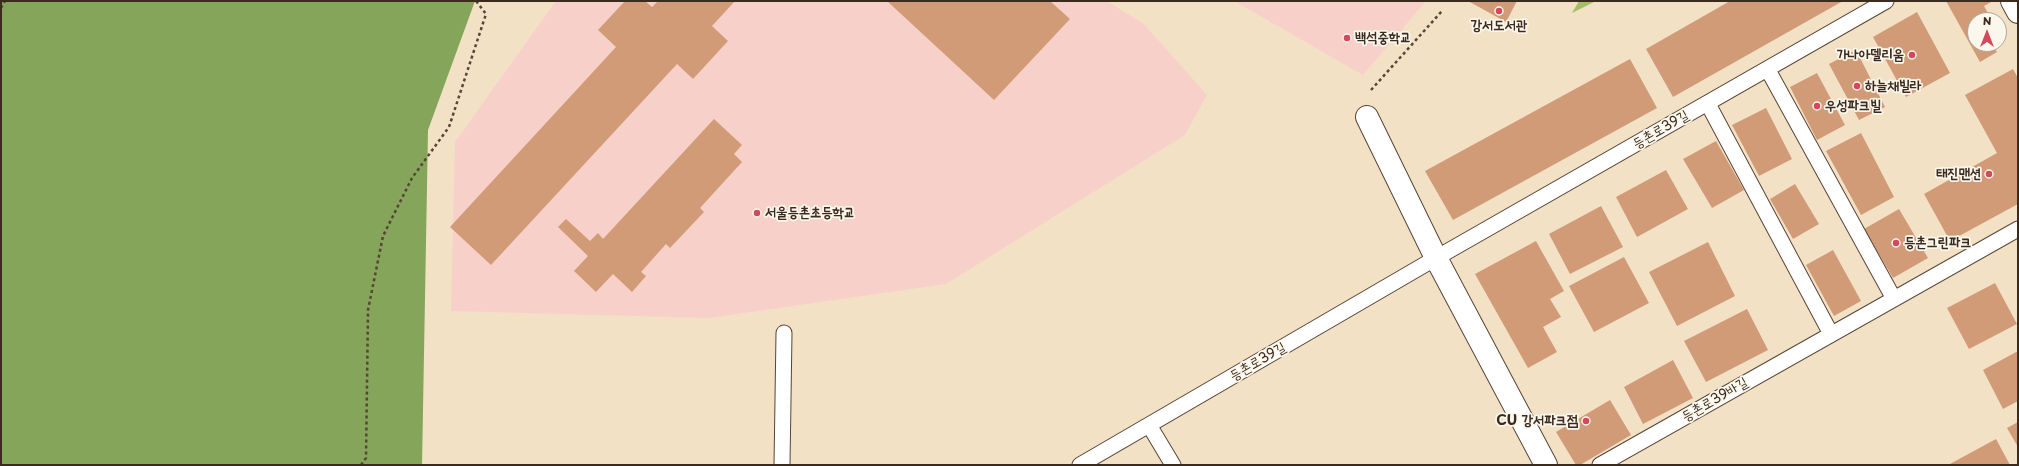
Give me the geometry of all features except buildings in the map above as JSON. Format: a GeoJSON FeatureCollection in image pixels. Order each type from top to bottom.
{"type":"FeatureCollection","features":[{"type":"Feature","properties":{"kind":"street"},"geometry":{"type":"LineString","coordinates":[[2012,1],[2018,12]]}},
{"type":"Feature","properties":{"kind":"street"},"geometry":{"type":"LineString","coordinates":[[1367,117],[1436,258],[1546,465]]}},
{"type":"Feature","properties":{"kind":"lane","name":"등촌로39길"},"geometry":{"type":"LineString","coordinates":[[1080,465],[1436,258],[1768,70],[1886,1]]}},
{"type":"Feature","properties":{"kind":"lane"},"geometry":{"type":"LineString","coordinates":[[1768,70],[1894,299]]}},
{"type":"Feature","properties":{"kind":"lane"},"geometry":{"type":"LineString","coordinates":[[1708,104],[1831,334]]}},
{"type":"Feature","properties":{"kind":"lane","name":"등촌로39바길"},"geometry":{"type":"LineString","coordinates":[[1600,465],[2018,229]]}},
{"type":"Feature","properties":{"kind":"lane"},"geometry":{"type":"LineString","coordinates":[[782,465],[784,333]]}},
{"type":"Feature","properties":{"kind":"lane"},"geometry":{"type":"LineString","coordinates":[[1150,425],[1173,465]]}},
{"type":"Feature","properties":{"kind":"path"},"geometry":{"type":"LineString","coordinates":[[1,8],[5,1]]}},
{"type":"Feature","properties":{"kind":"path"},"geometry":{"type":"LineString","coordinates":[[361,465],[366,458],[368,310],[384,236],[412,178],[449,126],[486,14],[476,1]]}},
{"type":"Feature","properties":{"kind":"path"},"geometry":{"type":"LineString","coordinates":[[1366,94],[1442,11]]}},
{"type":"Feature","properties":{"kind":"shaded area","name":"서울등촌초등학교"},"geometry":{"type":"Polygon","coordinates":[[[556,1],[1107,1],[1144,24],[1207,95],[1185,135],[946,284],[709,318],[451,311],[455,142],[556,1]]]}},
{"type":"Feature","properties":{"kind":"shaded area","name":"백석중학교"},"geometry":{"type":"Polygon","coordinates":[[[1234,1],[1426,1],[1363,75],[1234,1]]]}},
{"type":"Feature","properties":{"kind":"green space"},"geometry":{"type":"Polygon","coordinates":[[[1,1],[475,1],[428,130],[422,465],[1,465],[1,1]]]}},
{"type":"Feature","properties":{"kind":"green space"},"geometry":{"type":"Polygon","coordinates":[[[1579,1],[1596,1],[1572,13],[1579,1]]]}},
{"type":"Feature","properties":{"kind":"place","name":"강서도서관"},"geometry":{"type":"Point","coordinates":[1499,11]}},
{"type":"Feature","properties":{"kind":"place","name":"백석중학교"},"geometry":{"type":"Point","coordinates":[1347,38]}},
{"type":"Feature","properties":{"kind":"place","name":"가나아델리움"},"geometry":{"type":"Point","coordinates":[1912,55]}},
{"type":"Feature","properties":{"kind":"place","name":"하늘채빌라"},"geometry":{"type":"Point","coordinates":[1857,86]}},
{"type":"Feature","properties":{"kind":"place","name":"우성파크빌"},"geometry":{"type":"Point","coordinates":[1817,106]}},
{"type":"Feature","properties":{"kind":"place","name":"태진맨션"},"geometry":{"type":"Point","coordinates":[1989,174]}},
{"type":"Feature","properties":{"kind":"place","name":"서울등촌초등학교"},"geometry":{"type":"Point","coordinates":[757,213]}},
{"type":"Feature","properties":{"kind":"place","name":"등촌그린파크"},"geometry":{"type":"Point","coordinates":[1896,243]}},
{"type":"Feature","properties":{"kind":"place","name":"CU 강서파크점"},"geometry":{"type":"Point","coordinates":[1586,421]}}]}
